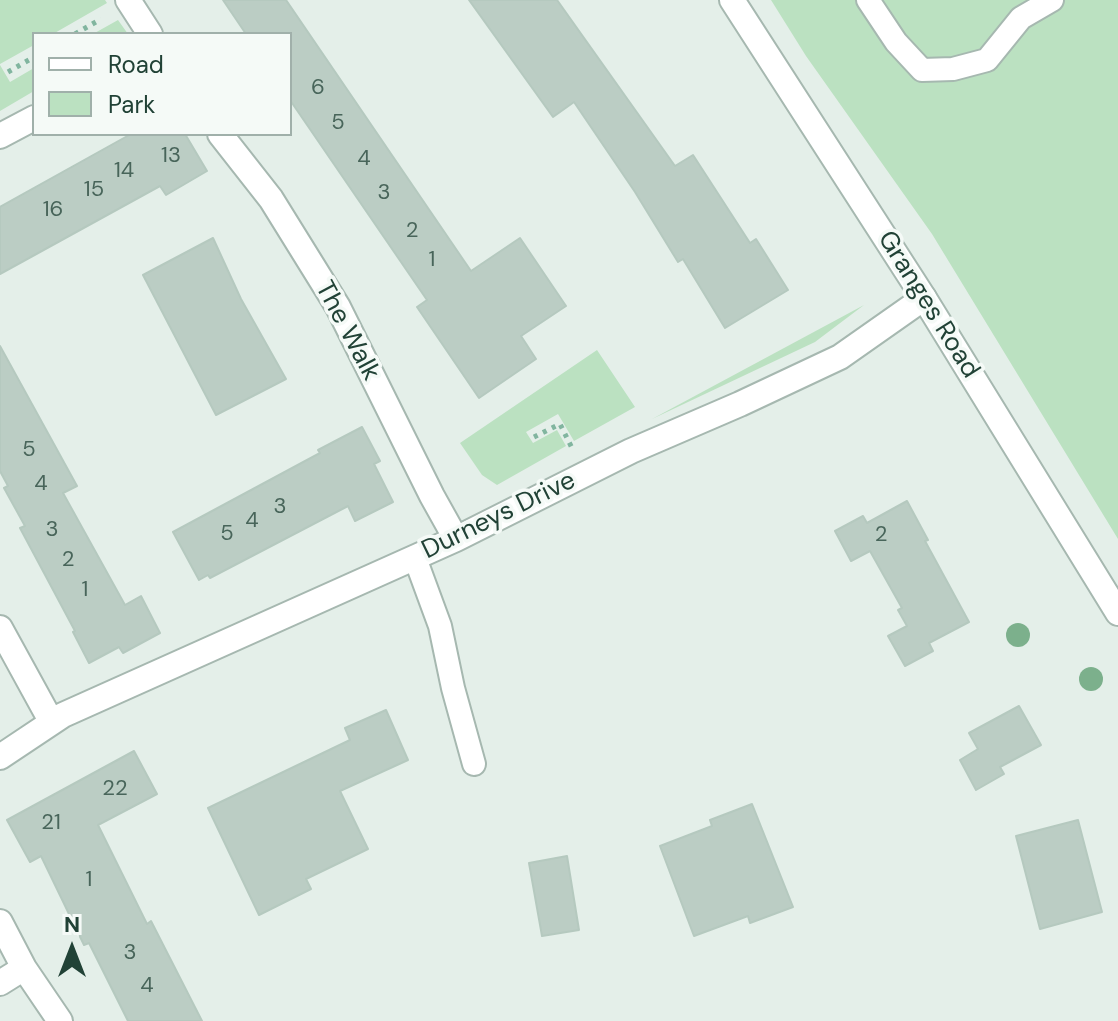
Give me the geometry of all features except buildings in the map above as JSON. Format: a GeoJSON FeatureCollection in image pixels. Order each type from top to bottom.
{"type":"FeatureCollection","features":[{"type":"Feature","properties":{"kind":"street"},"geometry":{"type":"LineString","coordinates":[[128,0],[149,32]]}},
{"type":"Feature","properties":{"kind":"street","name":"Granges Road"},"geometry":{"type":"LineString","coordinates":[[732,0],[924,298],[1118,613]]}},
{"type":"Feature","properties":{"kind":"street"},"geometry":{"type":"LineString","coordinates":[[0,136],[32,119]]}},
{"type":"Feature","properties":{"kind":"street","name":"The Walk"},"geometry":{"type":"LineString","coordinates":[[222,136],[271,199],[338,307],[456,539]]}},
{"type":"Feature","properties":{"kind":"street","name":"Durneys Drive"},"geometry":{"type":"LineString","coordinates":[[0,757],[57,718],[415,558],[586,473],[840,357],[924,298]]}},
{"type":"Feature","properties":{"kind":"street"},"geometry":{"type":"LineString","coordinates":[[0,628],[57,718]]}},
{"type":"Feature","properties":{"kind":"street"},"geometry":{"type":"LineString","coordinates":[[0,922],[24,968],[60,1021]]}},
{"type":"Feature","properties":{"kind":"street"},"geometry":{"type":"LineString","coordinates":[[0,983],[24,968]]}},
{"type":"Feature","properties":{"kind":"lane"},"geometry":{"type":"LineString","coordinates":[[868,0],[896,42],[922,70],[953,69],[987,60],[1021,18],[1052,0]]}},
{"type":"Feature","properties":{"kind":"lane"},"geometry":{"type":"LineString","coordinates":[[415,558],[440,626],[474,764]]}},
{"type":"Feature","properties":{"kind":"path"},"geometry":{"type":"LineString","coordinates":[[8,72],[32,58]]}},
{"type":"Feature","properties":{"kind":"path"},"geometry":{"type":"LineString","coordinates":[[534,437],[560,424],[586,473]]}},
{"type":"Feature","properties":{"kind":"green space"},"geometry":{"type":"Polygon","coordinates":[[[0,0],[105,0],[107,3],[56,32],[32,32],[32,46],[0,64],[0,0]]]}},
{"type":"Feature","properties":{"kind":"green space"},"geometry":{"type":"Polygon","coordinates":[[[771,0],[1118,0],[1118,539],[932,234],[806,56],[771,0]]]}},
{"type":"Feature","properties":{"kind":"green space"},"geometry":{"type":"Polygon","coordinates":[[[118,20],[127,32],[97,32],[118,20]]]}},
{"type":"Feature","properties":{"kind":"green space"},"geometry":{"type":"Polygon","coordinates":[[[0,65],[10,82],[32,69],[32,92],[0,111],[0,65]]]}},
{"type":"Feature","properties":{"kind":"green space"},"geometry":{"type":"Polygon","coordinates":[[[864,305],[815,342],[652,419],[864,305]]]}},
{"type":"Feature","properties":{"kind":"green space"},"geometry":{"type":"Polygon","coordinates":[[[597,350],[635,407],[574,441],[558,414],[526,432],[533,443],[557,430],[566,446],[497,485],[482,475],[460,443],[597,350]]]}}]}
